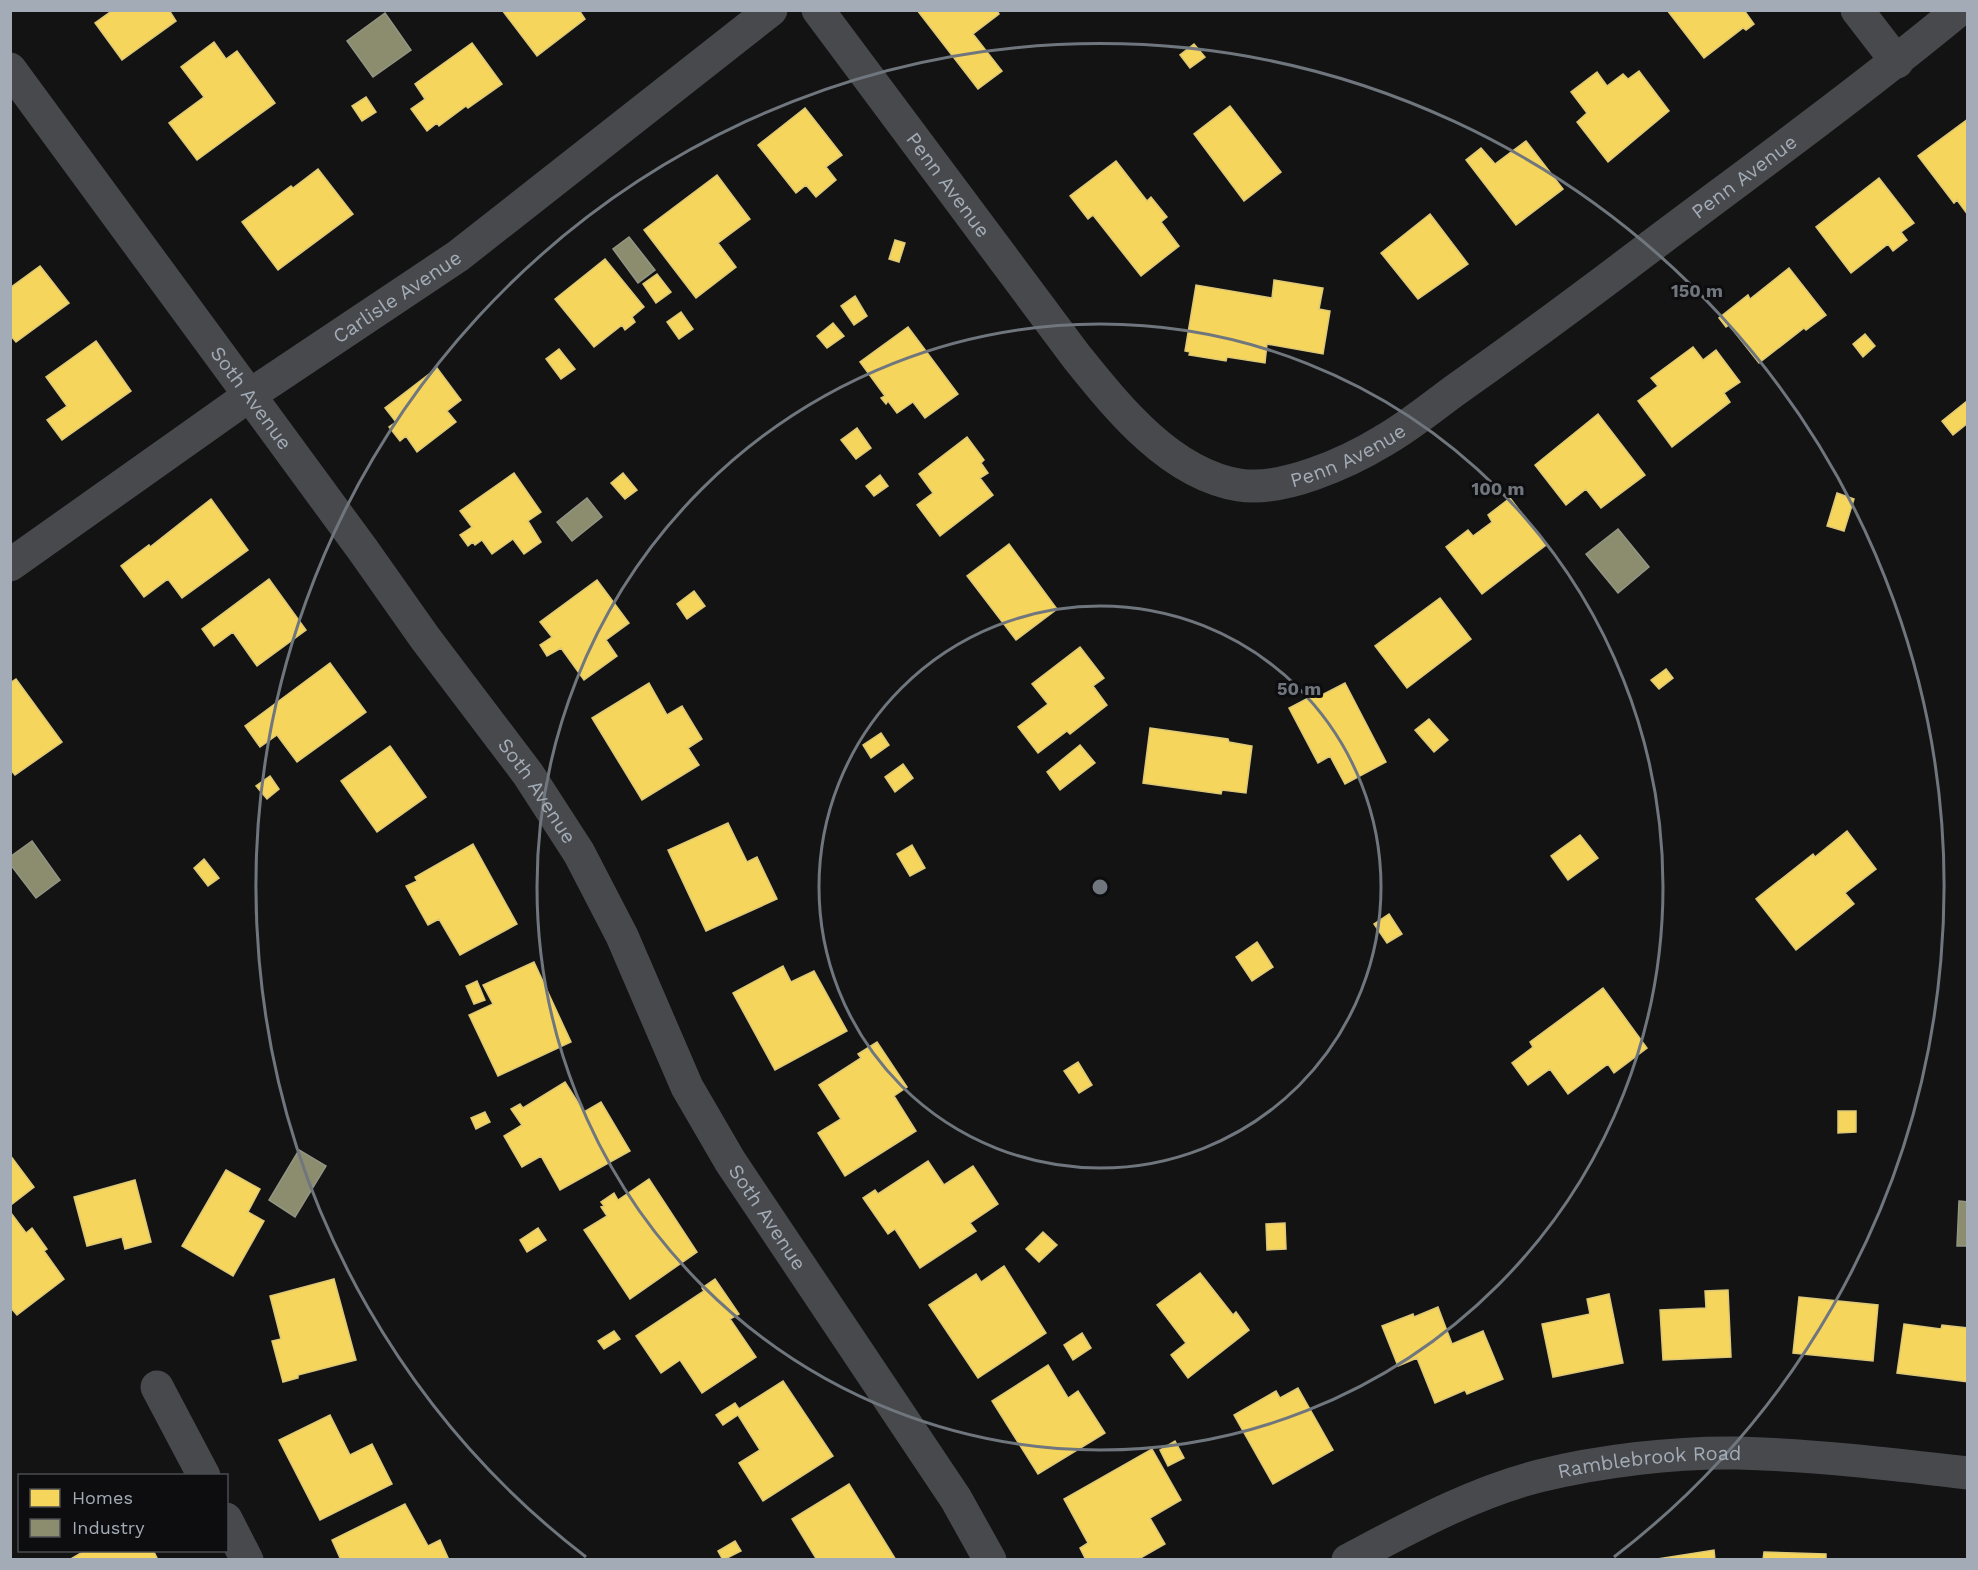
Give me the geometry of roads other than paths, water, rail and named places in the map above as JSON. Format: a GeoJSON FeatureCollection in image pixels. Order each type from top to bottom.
{"type":"FeatureCollection","features":[{"type":"Feature","properties":{"kind":"street","name":"Carlisle Avenue"},"geometry":{"type":"LineString","coordinates":[[10,565],[250,395],[458,256],[771,10]]}},
{"type":"Feature","properties":{"kind":"street","name":"Penn Avenue"},"geometry":{"type":"LineString","coordinates":[[818,10],[1111,400],[1142,431],[1178,459],[1201,473],[1240,485],[1272,484],[1322,472],[1384,441],[1590,292],[1896,62],[1959,10]]}},
{"type":"Feature","properties":{"kind":"street"},"geometry":{"type":"LineString","coordinates":[[1857,10],[1896,62]]}},
{"type":"Feature","properties":{"kind":"street","name":"Soth Avenue"},"geometry":{"type":"LineString","coordinates":[[10,69],[431,646],[528,774],[579,854],[622,936],[687,1087],[730,1161],[956,1499],[990,1560]]}},
{"type":"Feature","properties":{"kind":"street"},"geometry":{"type":"LineString","coordinates":[[157,1387],[203,1474]]}},
{"type":"Feature","properties":{"kind":"street","name":"Ramblebrook Road"},"geometry":{"type":"LineString","coordinates":[[1348,1560],[1472,1499],[1538,1476],[1590,1466],[1668,1456],[1736,1453],[1892,1464],[1968,1473]]}},
{"type":"Feature","properties":{"kind":"street"},"geometry":{"type":"LineString","coordinates":[[228,1523],[247,1560]]}}]}
